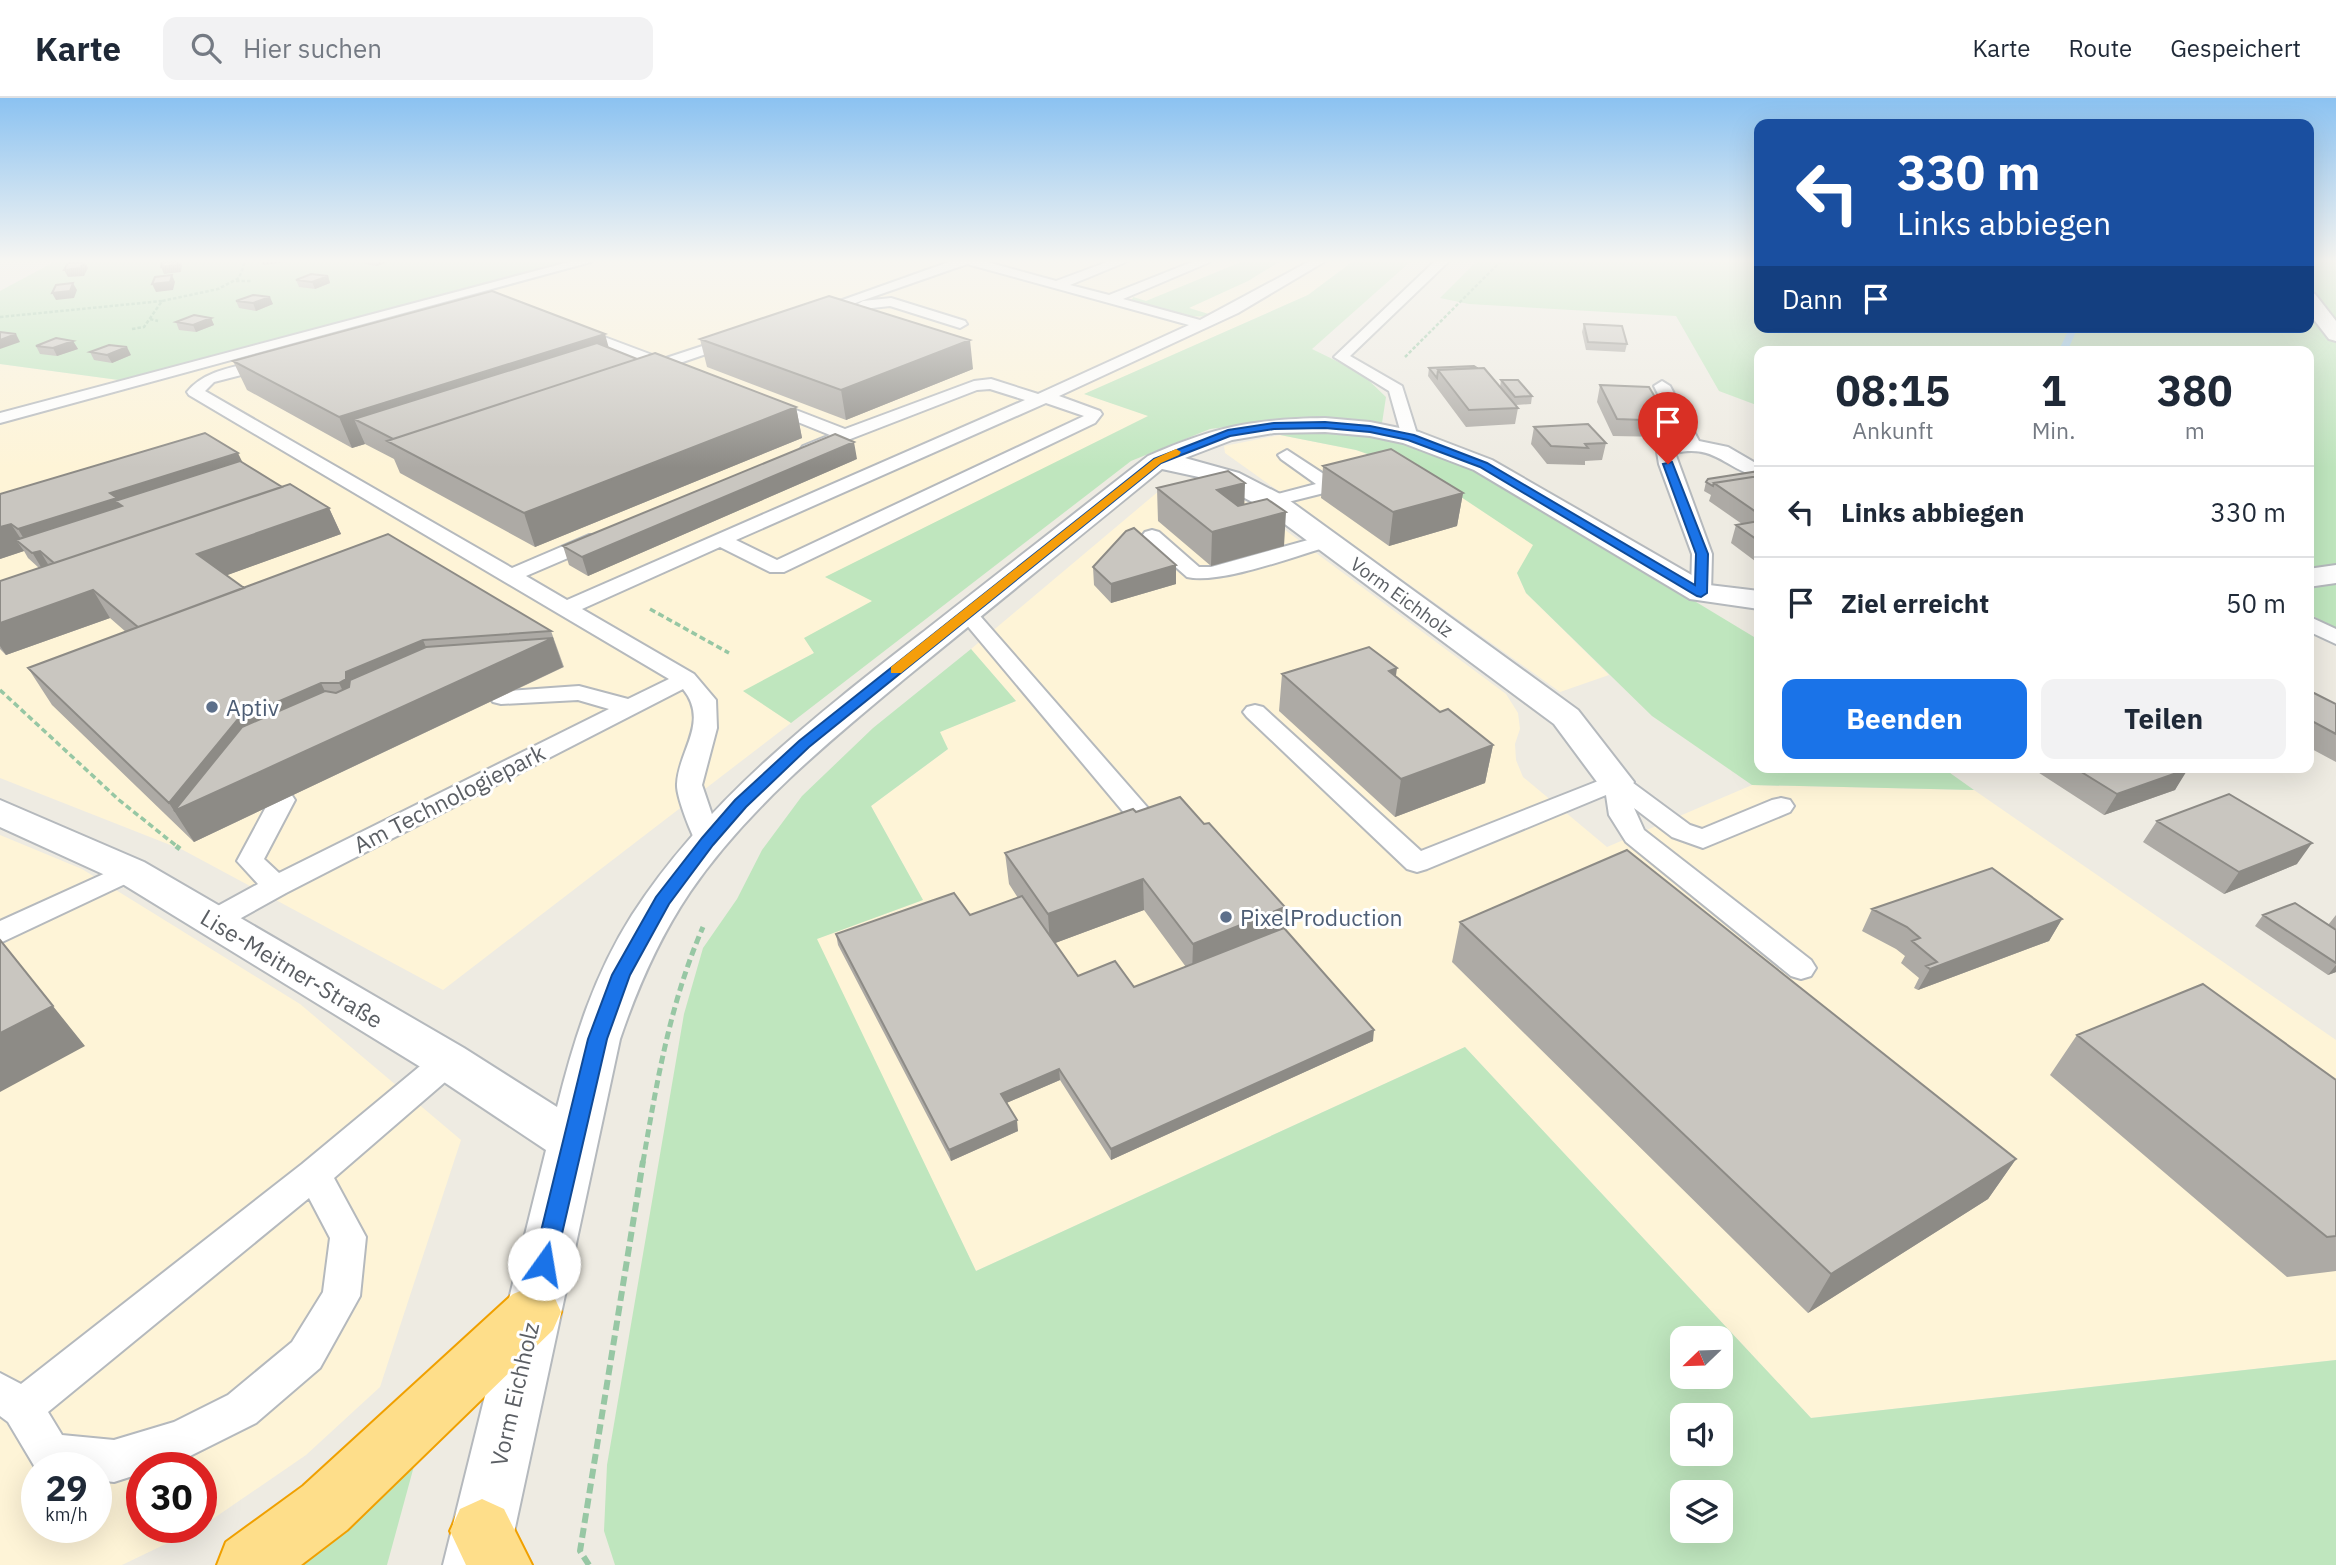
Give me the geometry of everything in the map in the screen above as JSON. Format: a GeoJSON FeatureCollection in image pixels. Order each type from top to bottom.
{"type":"FeatureCollection","features":[{"type":"Feature","properties":{"kind":"highway"},"geometry":{"type":"LineString","coordinates":[[249,1565],[325,1508],[533,1312]]}},
{"type":"Feature","properties":{"kind":"street","name":"Vorm Eichholz"},"geometry":{"type":"LineString","coordinates":[[486,1554],[533,1312],[597,1039],[621,975],[662,901],[741,803],[804,744],[1157,461],[1228,433],[1274,426],[1325,425],[1370,429],[1410,437],[1483,465],[1701,593],[1754,599]]}},
{"type":"Feature","properties":{"kind":"street","name":"Vorm Eichholz"},"geometry":{"type":"LineString","coordinates":[[1157,461],[1210,469],[1242,482],[1272,501],[1566,717],[1616,782]]}},
{"type":"Feature","properties":{"kind":"street"},"geometry":{"type":"LineString","coordinates":[[2314,577],[2336,574]]}},
{"type":"Feature","properties":{"kind":"street","name":"Lise-Meitner-Straße"},"geometry":{"type":"LineString","coordinates":[[0,812],[130,871],[449,1061],[573,1142]]}},
{"type":"Feature","properties":{"kind":"lane"},"geometry":{"type":"LineString","coordinates":[[0,418],[328,330]]}},
{"type":"Feature","properties":{"kind":"lane"},"geometry":{"type":"LineString","coordinates":[[391,330],[209,379],[195,392],[686,678],[704,700],[705,728],[689,785],[708,841]]}},
{"type":"Feature","properties":{"kind":"lane"},"geometry":{"type":"LineString","coordinates":[[574,330],[676,369],[752,338]]}},
{"type":"Feature","properties":{"kind":"lane"},"geometry":{"type":"LineString","coordinates":[[566,608],[1041,398],[1186,330]]}},
{"type":"Feature","properties":{"kind":"lane"},"geometry":{"type":"LineString","coordinates":[[1369,330],[1340,357],[1396,389],[1410,437]]}},
{"type":"Feature","properties":{"kind":"lane"},"geometry":{"type":"LineString","coordinates":[[720,540],[777,568],[1089,420],[1094,414],[991,384],[974,386],[793,456]]}},
{"type":"Feature","properties":{"kind":"lane"},"geometry":{"type":"LineString","coordinates":[[1662,386],[1692,444]]}},
{"type":"Feature","properties":{"kind":"lane"},"geometry":{"type":"LineString","coordinates":[[754,400],[845,435]]}},
{"type":"Feature","properties":{"kind":"lane"},"geometry":{"type":"LineString","coordinates":[[1701,593],[1702,554],[1668,464],[1666,452],[1670,448],[1692,444],[1722,451],[1754,469]]}},
{"type":"Feature","properties":{"kind":"lane"},"geometry":{"type":"LineString","coordinates":[[1272,501],[1331,486],[1287,455]]}},
{"type":"Feature","properties":{"kind":"lane"},"geometry":{"type":"LineString","coordinates":[[510,576],[613,532]]}},
{"type":"Feature","properties":{"kind":"lane"},"geometry":{"type":"LineString","coordinates":[[1152,536],[1194,573],[1212,573],[1326,541]]}},
{"type":"Feature","properties":{"kind":"lane"},"geometry":{"type":"LineString","coordinates":[[967,613],[1145,821]]}},
{"type":"Feature","properties":{"kind":"lane"},"geometry":{"type":"LineString","coordinates":[[2314,625],[2336,638]]}},
{"type":"Feature","properties":{"kind":"lane","name":"Am Technologiepark"},"geometry":{"type":"LineString","coordinates":[[213,921],[276,886],[686,678]]}},
{"type":"Feature","properties":{"kind":"lane"},"geometry":{"type":"LineString","coordinates":[[501,697],[579,693],[629,707]]}},
{"type":"Feature","properties":{"kind":"lane"},"geometry":{"type":"LineString","coordinates":[[1255,712],[1417,863],[1616,782]]}},
{"type":"Feature","properties":{"kind":"lane"},"geometry":{"type":"LineString","coordinates":[[1616,782],[1667,822],[1681,831],[1703,839],[1781,806]]}},
{"type":"Feature","properties":{"kind":"lane"},"geometry":{"type":"LineString","coordinates":[[1616,782],[1622,815],[1634,836],[1801,968]]}},
{"type":"Feature","properties":{"kind":"lane"},"geometry":{"type":"LineString","coordinates":[[276,886],[250,861],[282,800]]}},
{"type":"Feature","properties":{"kind":"lane"},"geometry":{"type":"LineString","coordinates":[[0,933],[130,871]]}},
{"type":"Feature","properties":{"kind":"lane"},"geometry":{"type":"LineString","coordinates":[[314,1174],[348,1237],[341,1296],[306,1356],[242,1409],[180,1441],[114,1461],[51,1454],[11,1400],[314,1174],[449,1061]]}},
{"type":"Feature","properties":{"kind":"path"},"geometry":{"type":"LineString","coordinates":[[1396,389],[1393,372],[1430,330]]}},
{"type":"Feature","properties":{"kind":"path"},"geometry":{"type":"LineString","coordinates":[[0,690],[119,800],[183,851]]}},
{"type":"Feature","properties":{"kind":"path"},"geometry":{"type":"LineString","coordinates":[[589,1565],[580,1551],[610,1344],[662,1048],[691,952],[706,919]]}},
{"type":"Feature","properties":{"kind":"shaded area"},"geometry":{"type":"Polygon","coordinates":[[[314,330],[1228,330],[1085,394],[1149,416],[826,577],[873,601],[805,638],[814,653],[744,691],[791,723],[443,990],[183,850],[0,778],[0,364],[126,381],[314,330]]]}},
{"type":"Feature","properties":{"kind":"shaded area"},"geometry":{"type":"Polygon","coordinates":[[[1280,435],[1356,450],[1428,475],[1534,545],[1517,573],[1526,593],[1609,675],[1560,692],[1225,453],[1224,446],[1280,435]]]}},
{"type":"Feature","properties":{"kind":"shaded area"},"geometry":{"type":"Polygon","coordinates":[[[1178,483],[1235,496],[1254,507],[1506,694],[1518,713],[1520,729],[1515,744],[1516,760],[1523,777],[1607,847],[1752,785],[1974,790],[2336,1040],[2336,1360],[1811,1418],[1733,1334],[1733,1326],[1725,1326],[1465,1047],[976,1271],[816,939],[923,900],[871,806],[948,749],[939,732],[1016,701],[971,649],[1166,485],[1178,483]]]}},
{"type":"Feature","properties":{"kind":"shaded area"},"geometry":{"type":"Polygon","coordinates":[[[0,835],[82,869],[300,1004],[461,1140],[380,1387],[306,1455],[217,1516],[217,1452],[126,1452],[126,1543],[168,1543],[122,1565],[0,1565],[0,835]]]}},
{"type":"Feature","properties":{"kind":"green space"},"geometry":{"type":"Polygon","coordinates":[[[0,330],[314,330],[126,381],[0,364],[0,330]]]}},
{"type":"Feature","properties":{"kind":"green space"},"geometry":{"type":"Polygon","coordinates":[[[1228,330],[1333,330],[1312,349],[1361,373],[1386,397],[1382,423],[1306,417],[1210,429],[1131,461],[791,723],[743,691],[814,653],[804,638],[872,601],[825,577],[1148,416],[1084,394],[1228,330]]]}},
{"type":"Feature","properties":{"kind":"green space"},"geometry":{"type":"Polygon","coordinates":[[[1684,330],[1754,330],[1754,333],[2314,333],[2314,330],[2336,330],[2336,629],[2314,616],[2314,346],[1754,346],[1754,404],[1719,391],[1684,330]]]}},
{"type":"Feature","properties":{"kind":"green space"},"geometry":{"type":"Polygon","coordinates":[[[1325,431],[1362,435],[1422,448],[1466,466],[1754,637],[1754,773],[1950,773],[1974,790],[1752,785],[1652,716],[1526,593],[1517,573],[1533,545],[1428,475],[1356,450],[1280,435],[1325,431]]]}},
{"type":"Feature","properties":{"kind":"green space"},"geometry":{"type":"Polygon","coordinates":[[[971,649],[1016,701],[940,732],[948,749],[871,806],[923,900],[817,939],[976,1271],[1465,1047],[1725,1326],[1670,1326],[1670,1390],[1732,1390],[1733,1334],[1811,1418],[2336,1360],[2336,1565],[615,1565],[604,1531],[607,1465],[684,1014],[703,948],[737,899],[762,850],[802,796],[873,728],[971,649]]]}},
{"type":"Feature","properties":{"kind":"green space"},"geometry":{"type":"Polygon","coordinates":[[[414,1466],[387,1565],[299,1565],[357,1520],[414,1466]]]}},
{"type":"Feature","properties":{"kind":"building"},"geometry":{"type":"Polygon","coordinates":[[[346,330],[596,330],[605,334],[339,417],[233,361],[346,330]]]}},
{"type":"Feature","properties":{"kind":"building"},"geometry":{"type":"Polygon","coordinates":[[[726,330],[939,330],[970,340],[841,390],[700,339],[726,330]]]}},
{"type":"Feature","properties":{"kind":"building"},"geometry":{"type":"Polygon","coordinates":[[[1585,330],[1623,330],[1627,344],[1588,342],[1585,330]]]}},
{"type":"Feature","properties":{"kind":"building"},"geometry":{"type":"Polygon","coordinates":[[[0,332],[16,334],[0,340],[0,332]]]}},
{"type":"Feature","properties":{"kind":"building"},"geometry":{"type":"Polygon","coordinates":[[[56,338],[73,341],[53,348],[36,346],[56,338]]]}},
{"type":"Feature","properties":{"kind":"building"},"geometry":{"type":"Polygon","coordinates":[[[597,343],[637,359],[393,439],[354,419],[597,343]]]}},
{"type":"Feature","properties":{"kind":"building"},"geometry":{"type":"Polygon","coordinates":[[[109,345],[127,347],[107,355],[90,352],[109,345]]]}},
{"type":"Feature","properties":{"kind":"building"},"geometry":{"type":"Polygon","coordinates":[[[655,353],[796,407],[524,513],[387,441],[655,353]]]}},
{"type":"Feature","properties":{"kind":"building"},"geometry":{"type":"Polygon","coordinates":[[[1429,368],[1477,368],[1438,370],[1437,378],[1429,368]]]}},
{"type":"Feature","properties":{"kind":"building"},"geometry":{"type":"Polygon","coordinates":[[[1484,368],[1518,408],[1469,410],[1438,370],[1484,368]]]}},
{"type":"Feature","properties":{"kind":"building"},"geometry":{"type":"Polygon","coordinates":[[[1501,380],[1518,380],[1532,396],[1515,397],[1501,380]]]}},
{"type":"Feature","properties":{"kind":"building"},"geometry":{"type":"Polygon","coordinates":[[[1600,385],[1649,387],[1669,421],[1617,419],[1600,385]]]}},
{"type":"Feature","properties":{"kind":"building"},"geometry":{"type":"Polygon","coordinates":[[[1588,424],[1606,443],[1585,444],[1588,448],[1551,446],[1534,427],[1588,424]]]}},
{"type":"Feature","properties":{"kind":"building"},"geometry":{"type":"Polygon","coordinates":[[[205,433],[238,453],[110,493],[117,498],[18,529],[11,524],[0,527],[0,494],[205,433]]]}},
{"type":"Feature","properties":{"kind":"building"},"geometry":{"type":"Polygon","coordinates":[[[835,434],[854,442],[582,557],[563,546],[835,434]]]}},
{"type":"Feature","properties":{"kind":"building"},"geometry":{"type":"Polygon","coordinates":[[[1391,449],[1463,493],[1393,512],[1323,466],[1391,449]]]}},
{"type":"Feature","properties":{"kind":"building"},"geometry":{"type":"Polygon","coordinates":[[[240,461],[282,487],[54,563],[40,551],[32,553],[16,540],[122,506],[115,501],[240,461]]]}},
{"type":"Feature","properties":{"kind":"building"},"geometry":{"type":"Polygon","coordinates":[[[1228,471],[1245,483],[1217,490],[1238,506],[1267,499],[1286,512],[1212,532],[1157,488],[1228,471]]]}},
{"type":"Feature","properties":{"kind":"building"},"geometry":{"type":"Polygon","coordinates":[[[1754,472],[1754,477],[1714,483],[1713,486],[1706,482],[1708,479],[1754,472]]]}},
{"type":"Feature","properties":{"kind":"building"},"geometry":{"type":"Polygon","coordinates":[[[1754,477],[1754,511],[1714,483],[1754,477]]]}},
{"type":"Feature","properties":{"kind":"building"},"geometry":{"type":"Polygon","coordinates":[[[290,484],[329,508],[197,554],[244,588],[138,627],[93,590],[0,623],[0,581],[290,484]]]}},
{"type":"Feature","properties":{"kind":"building"},"geometry":{"type":"Polygon","coordinates":[[[1754,522],[1754,538],[1736,525],[1754,522]]]}},
{"type":"Feature","properties":{"kind":"building"},"geometry":{"type":"Polygon","coordinates":[[[1134,528],[1176,565],[1111,584],[1093,567],[1126,531],[1134,528]]]}},
{"type":"Feature","properties":{"kind":"building","name":"Aptiv"},"geometry":{"type":"Polygon","coordinates":[[[388,534],[551,631],[423,640],[346,672],[346,679],[339,683],[321,683],[238,719],[169,803],[28,668],[388,534]]]}},
{"type":"Feature","properties":{"kind":"building"},"geometry":{"type":"Polygon","coordinates":[[[553,638],[174,811],[242,727],[325,691],[336,693],[349,687],[350,680],[426,647],[553,638]]]}},
{"type":"Feature","properties":{"kind":"building"},"geometry":{"type":"Polygon","coordinates":[[[1369,647],[1397,668],[1389,671],[1440,712],[1448,709],[1493,745],[1401,779],[1282,674],[1369,647]]]}},
{"type":"Feature","properties":{"kind":"building"},"geometry":{"type":"Polygon","coordinates":[[[2314,693],[2336,704],[2336,734],[2314,722],[2314,693]]]}},
{"type":"Feature","properties":{"kind":"building"},"geometry":{"type":"Polygon","coordinates":[[[2083,773],[2177,773],[2117,794],[2083,773]]]}},
{"type":"Feature","properties":{"kind":"building"},"geometry":{"type":"Polygon","coordinates":[[[2229,794],[2312,843],[2239,872],[2157,821],[2229,794]]]}},
{"type":"Feature","properties":{"kind":"building"},"geometry":{"type":"Polygon","coordinates":[[[1180,797],[1204,824],[1209,823],[1285,907],[1193,944],[1143,879],[1048,914],[1005,853],[1133,809],[1136,812],[1180,797]]]}},
{"type":"Feature","properties":{"kind":"building"},"geometry":{"type":"Polygon","coordinates":[[[1627,850],[2016,1159],[1831,1274],[1460,922],[1627,850]]]}},
{"type":"Feature","properties":{"kind":"building"},"geometry":{"type":"Polygon","coordinates":[[[1992,868],[2062,919],[1930,969],[1926,966],[1937,962],[1912,941],[1920,938],[1907,927],[1872,909],[1992,868]]]}},
{"type":"Feature","properties":{"kind":"building"},"geometry":{"type":"Polygon","coordinates":[[[954,893],[970,915],[1022,896],[1078,976],[1115,961],[1134,987],[1284,928],[1374,1030],[1111,1149],[1059,1069],[1001,1094],[1017,1120],[949,1150],[836,934],[954,893]]]}},
{"type":"Feature","properties":{"kind":"building"},"geometry":{"type":"Polygon","coordinates":[[[2295,903],[2336,930],[2336,963],[2263,915],[2295,903]]]}},
{"type":"Feature","properties":{"kind":"building"},"geometry":{"type":"Polygon","coordinates":[[[0,940],[53,1006],[0,1033],[0,940]]]}},
{"type":"Feature","properties":{"kind":"building"},"geometry":{"type":"Polygon","coordinates":[[[2203,984],[2336,1080],[2336,1236],[2327,1237],[2077,1035],[2203,984]]]}},
{"type":"Feature","properties":{"kind":"waterway"},"geometry":{"type":"LineString","coordinates":[[2065,346],[2071,333]]}},
{"type":"Feature","properties":{"kind":"slow traffic"},"geometry":{"type":"LineString","coordinates":[[896,670],[1157,461],[1176,452]]}},
{"type":"Feature","properties":{"kind":"place","name":"Aptiv"},"geometry":{"type":"Point","coordinates":[212,707]}},
{"type":"Feature","properties":{"kind":"place","name":"PixelProduction"},"geometry":{"type":"Point","coordinates":[1226,917]}},
{"type":"Feature","properties":{"kind":"route"},"geometry":{"type":"LineString","coordinates":[[544,1264],[597,1039],[621,975],[662,901],[741,803],[804,744],[1157,461],[1228,433],[1274,426],[1325,425],[1370,429],[1410,437],[1483,465],[1701,593],[1702,554],[1668,464]]}}]}
